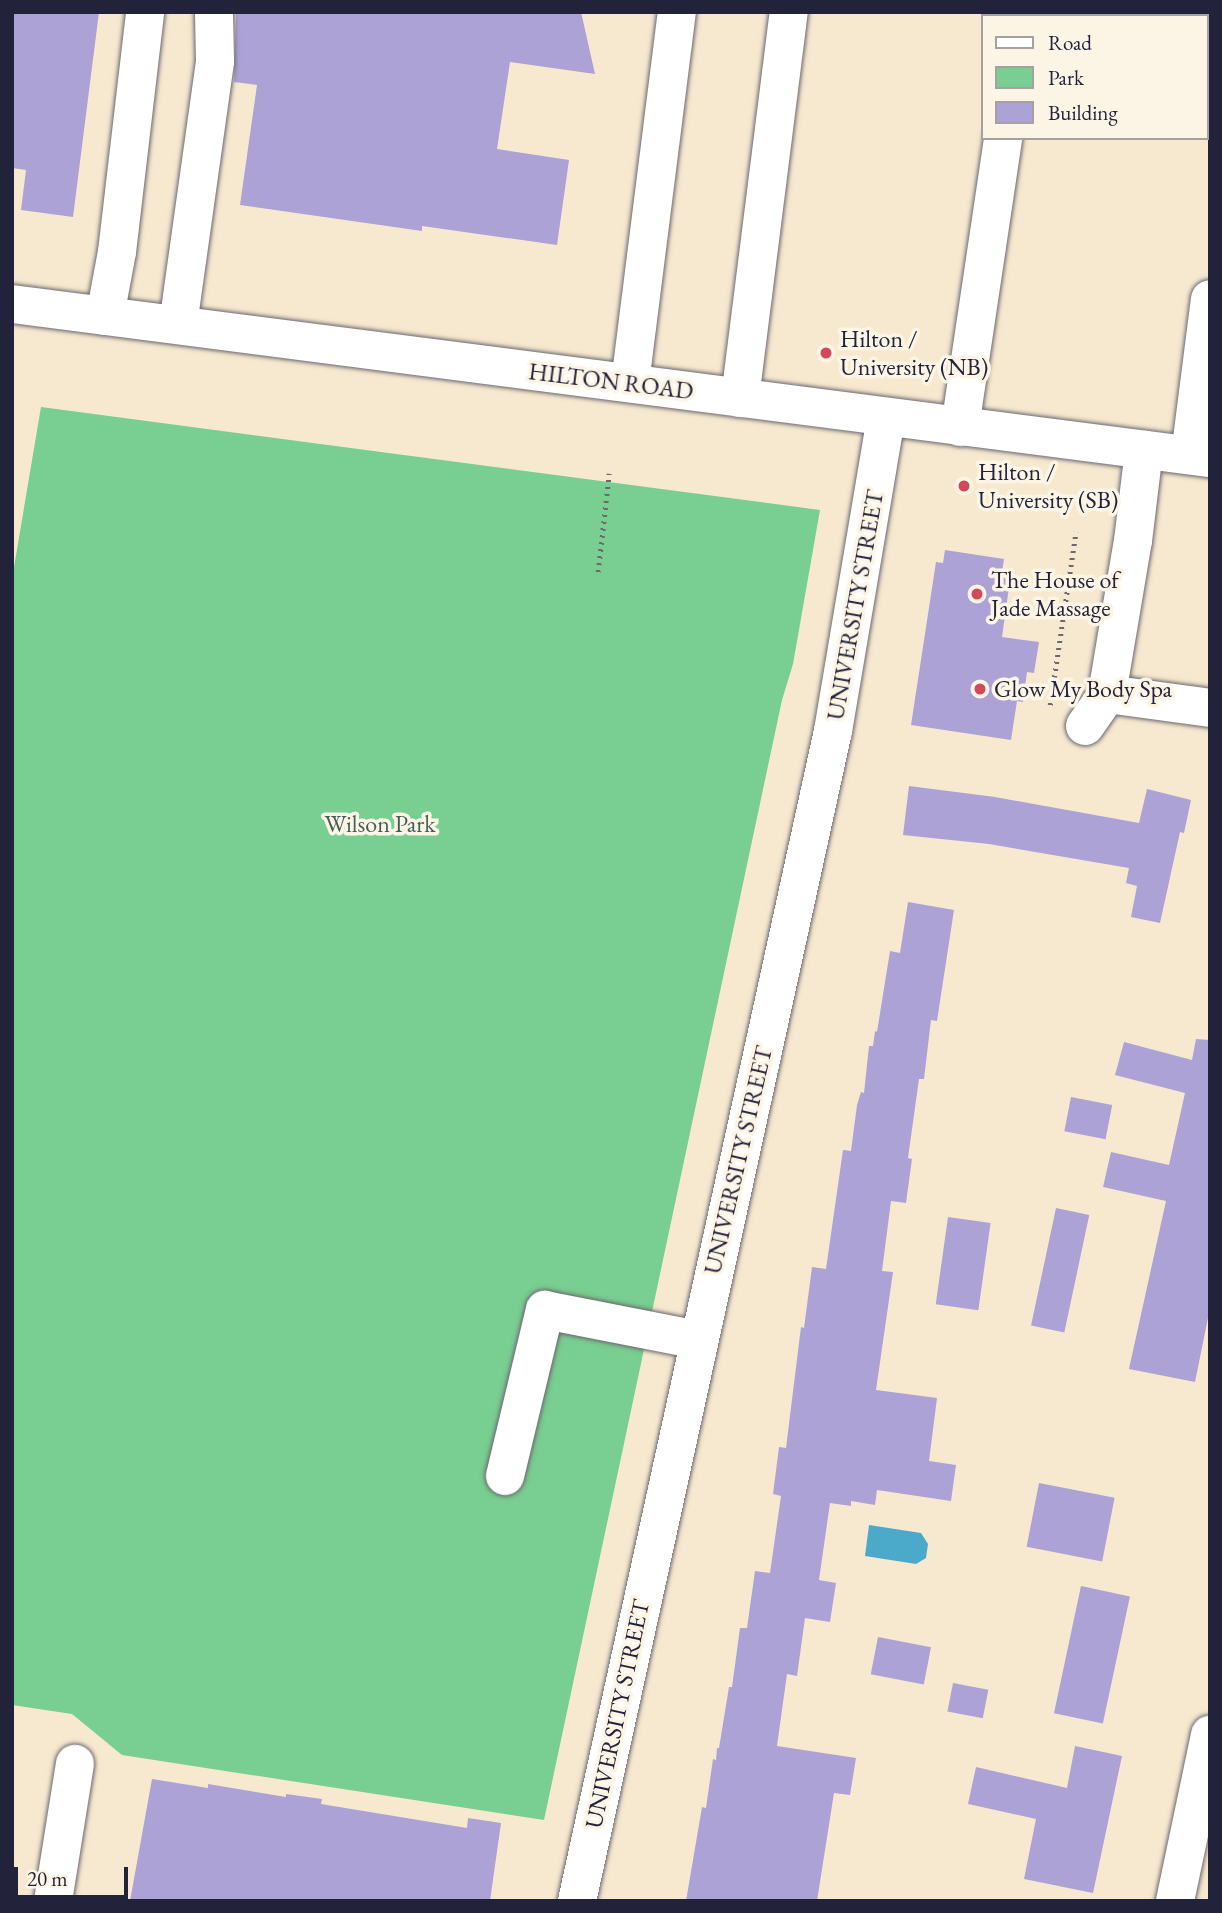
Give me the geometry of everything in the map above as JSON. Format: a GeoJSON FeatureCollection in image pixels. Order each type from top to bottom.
{"type":"FeatureCollection","features":[{"type":"Feature","properties":{"kind":"street"},"geometry":{"type":"LineString","coordinates":[[105,316],[117,252],[145,12]]}},
{"type":"Feature","properties":{"kind":"street"},"geometry":{"type":"LineString","coordinates":[[178,325],[215,61],[214,12]]}},
{"type":"Feature","properties":{"kind":"street"},"geometry":{"type":"LineString","coordinates":[[630,383],[677,12]]}},
{"type":"Feature","properties":{"kind":"street"},"geometry":{"type":"LineString","coordinates":[[740,398],[789,12]]}},
{"type":"Feature","properties":{"kind":"street"},"geometry":{"type":"LineString","coordinates":[[960,427],[1003,140]]}},
{"type":"Feature","properties":{"kind":"street"},"geometry":{"type":"LineString","coordinates":[[1200,457],[1210,299]]}},
{"type":"Feature","properties":{"kind":"street","name":"HILTON ROAD"},"geometry":{"type":"LineString","coordinates":[[12,304],[1200,457]]}},
{"type":"Feature","properties":{"kind":"street","name":"UNIVERSITY STREET"},"geometry":{"type":"LineString","coordinates":[[577,1901],[833,731],[886,417]]}},
{"type":"Feature","properties":{"kind":"street"},"geometry":{"type":"LineString","coordinates":[[1085,726],[1107,694],[1133,541],[1144,450]]}},
{"type":"Feature","properties":{"kind":"street"},"geometry":{"type":"LineString","coordinates":[[1107,694],[1210,708]]}},
{"type":"Feature","properties":{"kind":"street"},"geometry":{"type":"LineString","coordinates":[[505,1476],[545,1310],[698,1340]]}},
{"type":"Feature","properties":{"kind":"street"},"geometry":{"type":"LineString","coordinates":[[1175,1901],[1210,1735]]}},
{"type":"Feature","properties":{"kind":"street"},"geometry":{"type":"LineString","coordinates":[[53,1901],[75,1764]]}},
{"type":"Feature","properties":{"kind":"path"},"geometry":{"type":"LineString","coordinates":[[598,572],[609,474]]}},
{"type":"Feature","properties":{"kind":"path"},"geometry":{"type":"LineString","coordinates":[[1076,533],[1047,725],[1053,731],[1085,726]]}},
{"type":"Feature","properties":{"kind":"green space","name":"Wilson Park"},"geometry":{"type":"Polygon","coordinates":[[[41,407],[820,510],[793,664],[782,700],[544,1820],[122,1755],[72,1714],[12,1705],[12,579],[41,407]]]}},
{"type":"Feature","properties":{"kind":"water"},"geometry":{"type":"Polygon","coordinates":[[[869,1525],[921,1533],[928,1544],[926,1558],[916,1564],[865,1556],[869,1525]]]}},
{"type":"Feature","properties":{"kind":"building"},"geometry":{"type":"Polygon","coordinates":[[[12,12],[99,12],[73,217],[21,210],[26,170],[12,168],[12,12]]]}},
{"type":"Feature","properties":{"kind":"building"},"geometry":{"type":"Polygon","coordinates":[[[236,12],[581,12],[595,74],[510,62],[497,149],[569,160],[557,245],[422,226],[422,231],[240,205],[257,85],[234,82],[236,12]]]}},
{"type":"Feature","properties":{"kind":"building"},"geometry":{"type":"Polygon","coordinates":[[[945,550],[1004,559],[1002,572],[1011,573],[1002,637],[1039,642],[1034,673],[1027,672],[1023,702],[1017,701],[1011,740],[911,725],[936,562],[943,563],[945,550]]]}},
{"type":"Feature","properties":{"kind":"building"},"geometry":{"type":"Polygon","coordinates":[[[909,786],[995,797],[1139,823],[1147,789],[1191,800],[1184,833],[1180,832],[1160,923],[1131,917],[1137,886],[1126,883],[1129,868],[989,844],[903,835],[909,786]]]}},
{"type":"Feature","properties":{"kind":"building"},"geometry":{"type":"Polygon","coordinates":[[[908,902],[954,910],[937,1021],[931,1020],[924,1079],[919,1079],[908,1158],[912,1159],[906,1203],[891,1201],[882,1271],[893,1272],[876,1390],[937,1398],[929,1461],[956,1465],[951,1501],[877,1490],[875,1505],[851,1501],[851,1506],[830,1503],[819,1580],[836,1583],[830,1622],[805,1618],[797,1676],[787,1674],[777,1746],[856,1758],[850,1795],[834,1793],[817,1901],[686,1901],[702,1807],[706,1808],[713,1759],[716,1760],[729,1687],[732,1687],[740,1628],[747,1628],[755,1571],[770,1573],[781,1496],[773,1494],[779,1447],[786,1448],[801,1327],[804,1328],[812,1267],[826,1269],[843,1150],[851,1151],[857,1105],[861,1092],[864,1093],[869,1046],[873,1046],[875,1031],[877,1032],[890,951],[900,953],[908,902]]]}},
{"type":"Feature","properties":{"kind":"building"},"geometry":{"type":"Polygon","coordinates":[[[1196,1039],[1210,1040],[1210,1308],[1195,1382],[1129,1369],[1166,1201],[1103,1187],[1111,1152],[1169,1165],[1185,1093],[1115,1075],[1124,1042],[1192,1060],[1196,1039]]]}},
{"type":"Feature","properties":{"kind":"building"},"geometry":{"type":"Polygon","coordinates":[[[1071,1097],[1112,1105],[1106,1139],[1064,1131],[1071,1097]]]}},
{"type":"Feature","properties":{"kind":"building"},"geometry":{"type":"Polygon","coordinates":[[[1056,1208],[1089,1215],[1064,1332],[1031,1325],[1056,1208]]]}},
{"type":"Feature","properties":{"kind":"building"},"geometry":{"type":"Polygon","coordinates":[[[948,1217],[991,1223],[978,1310],[936,1304],[948,1217]]]}},
{"type":"Feature","properties":{"kind":"building"},"geometry":{"type":"Polygon","coordinates":[[[1039,1483],[1115,1498],[1102,1561],[1027,1547],[1039,1483]]]}},
{"type":"Feature","properties":{"kind":"building"},"geometry":{"type":"Polygon","coordinates":[[[1081,1586],[1130,1596],[1103,1724],[1054,1713],[1081,1586]]]}},
{"type":"Feature","properties":{"kind":"building"},"geometry":{"type":"Polygon","coordinates":[[[878,1637],[931,1647],[924,1685],[871,1674],[878,1637]]]}},
{"type":"Feature","properties":{"kind":"building"},"geometry":{"type":"Polygon","coordinates":[[[953,1683],[988,1690],[983,1718],[947,1711],[953,1683]]]}},
{"type":"Feature","properties":{"kind":"building"},"geometry":{"type":"Polygon","coordinates":[[[1075,1746],[1122,1756],[1093,1893],[1024,1879],[1036,1819],[968,1804],[976,1767],[1067,1788],[1075,1746]]]}},
{"type":"Feature","properties":{"kind":"building"},"geometry":{"type":"Polygon","coordinates":[[[152,1779],[208,1788],[208,1784],[286,1797],[286,1794],[322,1799],[321,1804],[467,1828],[468,1818],[501,1823],[490,1901],[130,1901],[152,1779]]]}},
{"type":"Feature","properties":{"kind":"place","name":"Hilton / University (NB)"},"geometry":{"type":"Point","coordinates":[826,353]}},
{"type":"Feature","properties":{"kind":"place","name":"Hilton / University (SB)"},"geometry":{"type":"Point","coordinates":[964,486]}},
{"type":"Feature","properties":{"kind":"place","name":"The House of Jade Massage"},"geometry":{"type":"Point","coordinates":[977,594]}},
{"type":"Feature","properties":{"kind":"place","name":"Glow My Body Spa"},"geometry":{"type":"Point","coordinates":[980,689]}}]}
